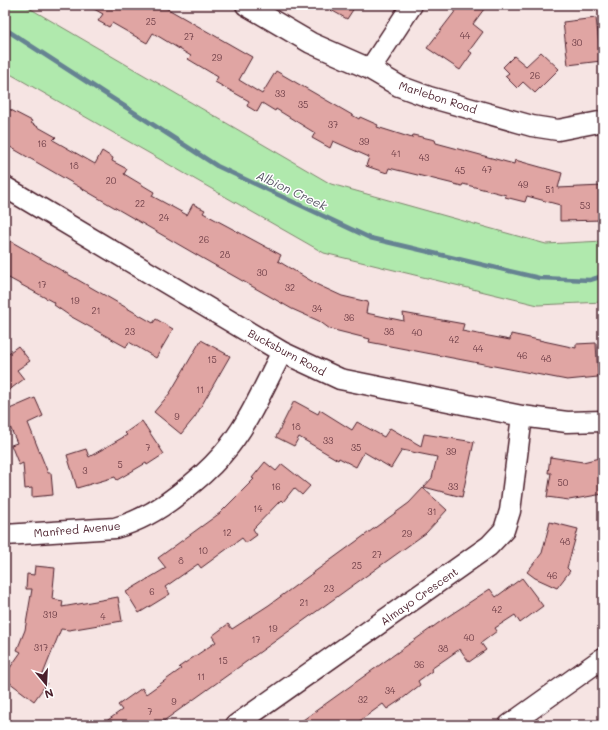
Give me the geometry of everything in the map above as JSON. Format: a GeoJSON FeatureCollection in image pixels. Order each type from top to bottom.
{"type":"FeatureCollection","features":[{"type":"Feature","properties":{"kind":"street","name":"Marlebon Road"},"geometry":{"type":"LineString","coordinates":[[246,5],[311,43],[370,69],[399,86],[429,97],[532,126],[558,130],[599,122]]}},
{"type":"Feature","properties":{"kind":"street"},"geometry":{"type":"LineString","coordinates":[[370,69],[412,5]]}},
{"type":"Feature","properties":{"kind":"street","name":"Bucksburn Road"},"geometry":{"type":"LineString","coordinates":[[5,187],[282,352],[324,373],[346,381],[522,416],[567,422],[603,421]]}},
{"type":"Feature","properties":{"kind":"street","name":"Manfred Avenue"},"geometry":{"type":"LineString","coordinates":[[5,535],[115,528],[131,524],[147,517],[202,476],[223,455],[249,416],[282,352]]}},
{"type":"Feature","properties":{"kind":"street","name":"Almayo Crescent"},"geometry":{"type":"LineString","coordinates":[[236,725],[489,546],[504,530],[510,511],[522,416]]}},
{"type":"Feature","properties":{"kind":"street"},"geometry":{"type":"LineString","coordinates":[[509,725],[603,658]]}},
{"type":"Feature","properties":{"kind":"green space"},"geometry":{"type":"Polygon","coordinates":[[[5,5],[24,5],[331,184],[546,244],[603,241],[603,302],[538,305],[324,253],[5,71],[5,5]]]}},
{"type":"Feature","properties":{"kind":"building"},"geometry":{"type":"Polygon","coordinates":[[[87,5],[161,5],[252,57],[239,80],[262,94],[276,71],[359,119],[360,117],[378,125],[377,127],[412,138],[413,135],[435,140],[436,143],[514,164],[515,160],[562,173],[558,188],[603,186],[603,220],[560,221],[560,205],[527,196],[525,202],[505,197],[506,195],[463,184],[462,186],[389,168],[387,173],[366,166],[369,157],[333,141],[330,148],[312,138],[315,133],[276,109],[275,111],[262,103],[257,112],[247,106],[249,101],[215,82],[218,77],[188,59],[191,56],[153,33],[147,43],[112,23],[109,27],[98,21],[103,14],[87,5]]]}},
{"type":"Feature","properties":{"kind":"building"},"geometry":{"type":"Polygon","coordinates":[[[322,5],[356,5],[347,19],[322,5]]]}},
{"type":"Feature","properties":{"kind":"building"},"geometry":{"type":"Polygon","coordinates":[[[460,5],[487,5],[473,24],[483,32],[469,51],[472,53],[460,70],[427,48],[460,5]]]}},
{"type":"Feature","properties":{"kind":"building"},"geometry":{"type":"Polygon","coordinates":[[[596,18],[601,61],[568,65],[563,22],[596,18]]]}},
{"type":"Feature","properties":{"kind":"building"},"geometry":{"type":"Polygon","coordinates":[[[541,52],[559,69],[535,93],[523,82],[517,88],[505,76],[509,73],[503,67],[514,56],[526,66],[541,52]]]}},
{"type":"Feature","properties":{"kind":"building"},"geometry":{"type":"Polygon","coordinates":[[[5,107],[32,121],[31,123],[56,137],[53,140],[95,164],[102,151],[113,158],[112,161],[127,169],[124,174],[154,192],[152,196],[187,215],[193,204],[205,210],[203,213],[281,255],[278,261],[318,285],[342,296],[368,302],[366,313],[404,321],[403,313],[464,324],[462,331],[510,340],[511,334],[576,348],[576,344],[596,343],[598,377],[567,380],[369,342],[370,339],[330,329],[319,321],[292,309],[202,258],[5,144],[5,107]]]}},
{"type":"Feature","properties":{"kind":"building"},"geometry":{"type":"Polygon","coordinates":[[[5,238],[153,323],[156,319],[173,329],[156,358],[129,342],[126,347],[70,316],[54,305],[55,303],[5,276],[5,238]]]}},
{"type":"Feature","properties":{"kind":"building"},"geometry":{"type":"Polygon","coordinates":[[[201,340],[230,356],[195,417],[181,434],[154,412],[170,393],[201,340]]]}},
{"type":"Feature","properties":{"kind":"building"},"geometry":{"type":"Polygon","coordinates":[[[18,346],[30,361],[17,370],[24,379],[5,393],[5,353],[6,355],[18,346]]]}},
{"type":"Feature","properties":{"kind":"building"},"geometry":{"type":"Polygon","coordinates":[[[35,398],[43,416],[28,423],[48,473],[51,473],[53,495],[32,497],[32,488],[25,489],[23,463],[19,465],[11,445],[17,443],[5,415],[5,411],[35,398]]]}},
{"type":"Feature","properties":{"kind":"building"},"geometry":{"type":"Polygon","coordinates":[[[294,401],[318,414],[320,410],[352,430],[357,422],[384,437],[390,428],[421,446],[424,434],[474,442],[462,497],[424,487],[432,478],[437,457],[402,450],[391,468],[364,452],[356,467],[339,458],[338,460],[299,437],[294,446],[276,437],[294,401]]]}},
{"type":"Feature","properties":{"kind":"building"},"geometry":{"type":"Polygon","coordinates":[[[142,421],[164,454],[147,465],[146,463],[117,480],[115,477],[77,488],[67,455],[86,449],[89,457],[127,435],[125,433],[142,421]]]}},
{"type":"Feature","properties":{"kind":"building"},"geometry":{"type":"Polygon","coordinates":[[[550,457],[583,462],[603,457],[603,494],[569,500],[547,497],[551,473],[548,473],[550,457]]]}},
{"type":"Feature","properties":{"kind":"building"},"geometry":{"type":"Polygon","coordinates":[[[265,462],[276,471],[282,464],[310,486],[302,495],[294,488],[283,502],[281,500],[253,529],[257,535],[246,543],[242,538],[201,568],[198,564],[165,587],[170,594],[139,613],[126,592],[166,568],[158,558],[220,513],[254,479],[252,478],[265,462]]]}},
{"type":"Feature","properties":{"kind":"building"},"geometry":{"type":"Polygon","coordinates":[[[423,488],[447,510],[426,533],[158,725],[101,725],[122,710],[118,705],[142,688],[146,694],[181,669],[179,667],[216,642],[212,636],[228,624],[232,629],[269,605],[409,503],[423,488]]]}},
{"type":"Feature","properties":{"kind":"building"},"geometry":{"type":"Polygon","coordinates":[[[550,522],[578,529],[567,568],[570,571],[557,588],[535,578],[527,572],[542,553],[550,522]]]}},
{"type":"Feature","properties":{"kind":"building"},"geometry":{"type":"Polygon","coordinates":[[[35,566],[55,568],[52,599],[63,601],[62,607],[118,597],[122,621],[69,630],[61,629],[41,679],[47,683],[34,701],[5,679],[5,675],[21,652],[17,650],[25,630],[32,589],[26,589],[27,574],[34,575],[35,566]]]}},
{"type":"Feature","properties":{"kind":"building"},"geometry":{"type":"Polygon","coordinates":[[[522,578],[543,606],[520,623],[515,615],[495,628],[497,631],[481,643],[486,650],[469,662],[460,649],[431,669],[432,671],[418,681],[420,685],[402,699],[387,709],[383,704],[354,725],[296,725],[444,619],[490,589],[496,597],[522,578]]]}},
{"type":"Feature","properties":{"kind":"waterway","name":"Albion Creek"},"geometry":{"type":"LineString","coordinates":[[5,29],[217,166],[370,238],[539,278],[590,280],[603,276]]}}]}
